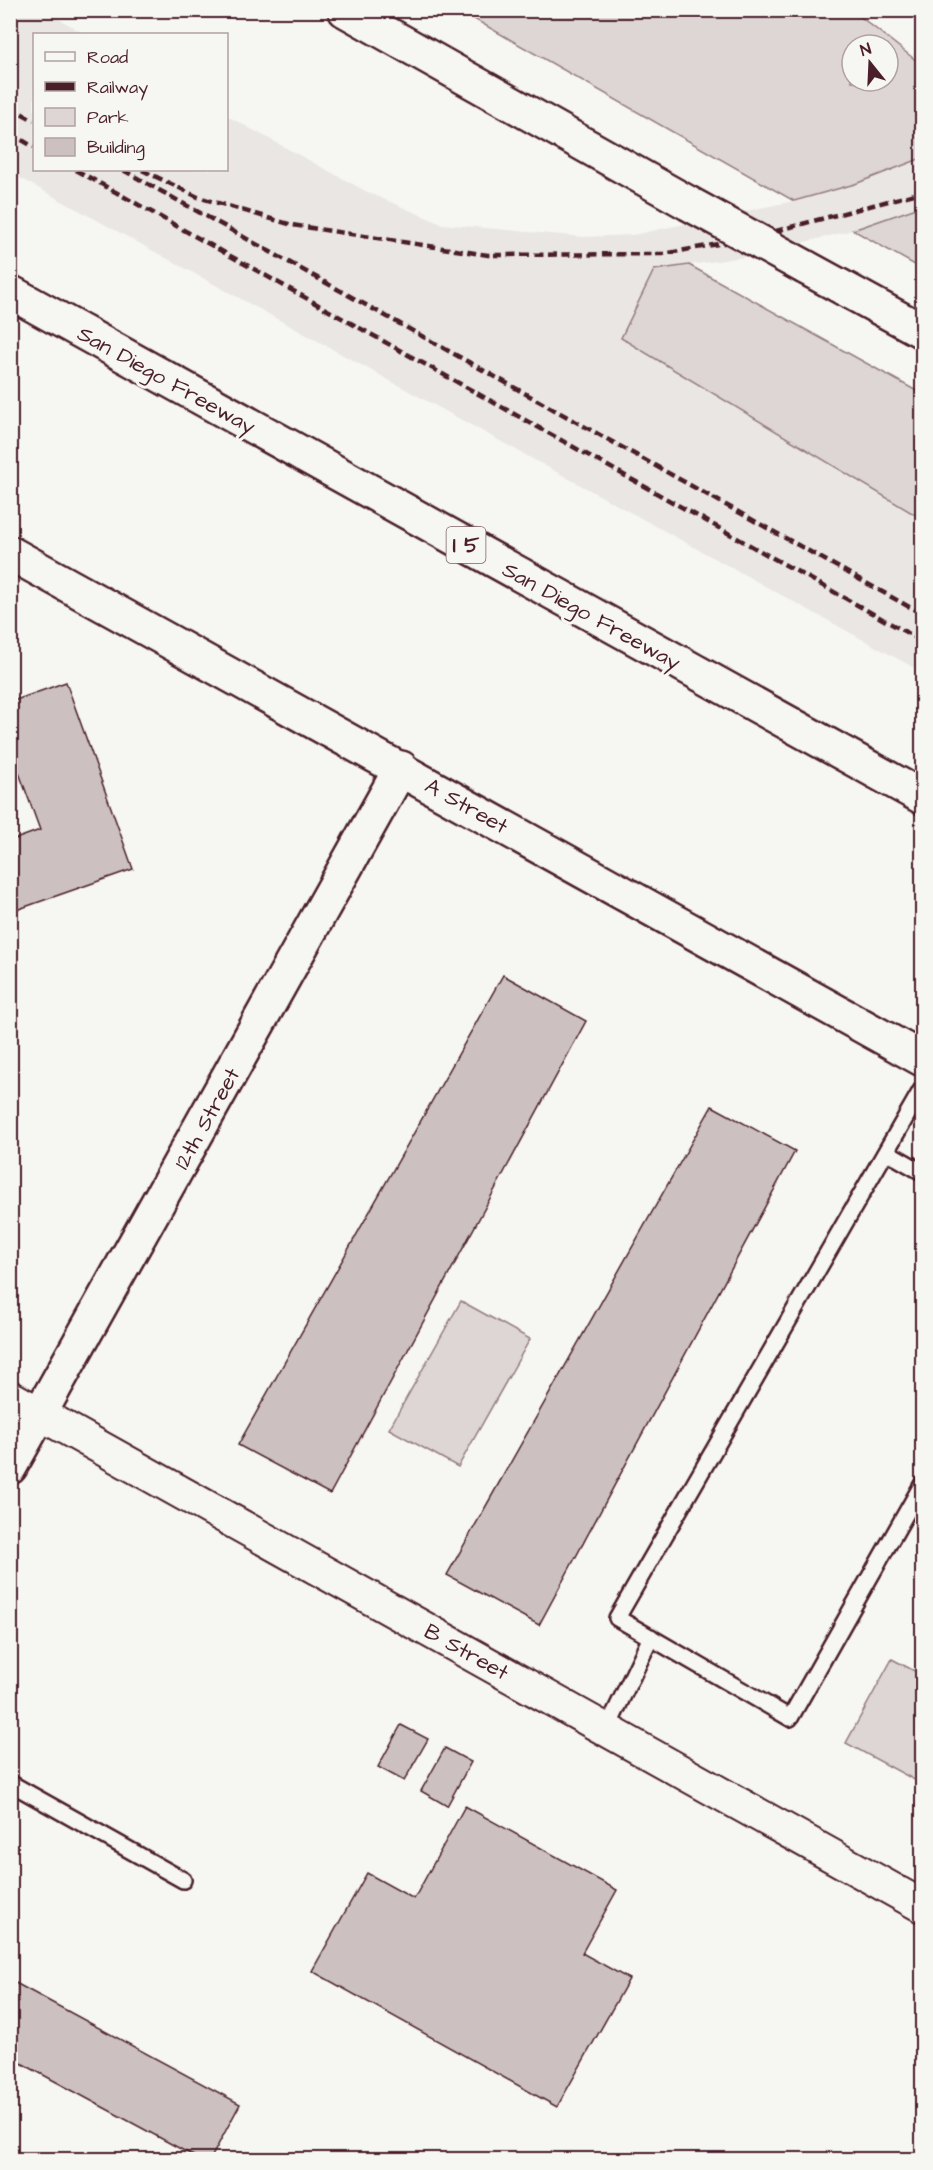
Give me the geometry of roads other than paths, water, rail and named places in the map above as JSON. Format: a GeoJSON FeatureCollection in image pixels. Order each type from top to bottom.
{"type":"FeatureCollection","features":[{"type":"Feature","properties":{"kind":"main road"},"geometry":{"type":"LineString","coordinates":[[345,10],[687,203],[922,331]]}},
{"type":"Feature","properties":{"kind":"main road","name":"San Diego Freeway"},"geometry":{"type":"LineString","coordinates":[[10,292],[922,797]]}},
{"type":"Feature","properties":{"kind":"main road","name":"A Street"},"geometry":{"type":"LineString","coordinates":[[10,553],[922,1059]]}},
{"type":"Feature","properties":{"kind":"main road","name":"12th Street"},"geometry":{"type":"LineString","coordinates":[[10,1467],[401,768]]}},
{"type":"Feature","properties":{"kind":"street","name":"B Street"},"geometry":{"type":"LineString","coordinates":[[10,1397],[922,1906]]}},
{"type":"Feature","properties":{"kind":"lane"},"geometry":{"type":"LineString","coordinates":[[922,1089],[617,1618],[790,1718],[922,1485]]}},
{"type":"Feature","properties":{"kind":"lane"},"geometry":{"type":"LineString","coordinates":[[887,1152],[922,1172]]}},
{"type":"Feature","properties":{"kind":"lane"},"geometry":{"type":"LineString","coordinates":[[607,1730],[651,1636]]}},
{"type":"Feature","properties":{"kind":"lane"},"geometry":{"type":"LineString","coordinates":[[10,1783],[183,1880]]}},
{"type":"Feature","properties":{"kind":"railway"},"geometry":{"type":"LineString","coordinates":[[10,107],[33,119]]}},
{"type":"Feature","properties":{"kind":"railway"},"geometry":{"type":"LineString","coordinates":[[10,133],[33,146]]}},
{"type":"Feature","properties":{"kind":"railway"},"geometry":{"type":"LineString","coordinates":[[78,171],[922,641]]}},
{"type":"Feature","properties":{"kind":"railway"},"geometry":{"type":"LineString","coordinates":[[125,171],[922,614]]}},
{"type":"Feature","properties":{"kind":"railway"},"geometry":{"type":"LineString","coordinates":[[144,171],[198,197],[292,225],[488,255],[663,254],[746,239],[922,192]]}}]}
